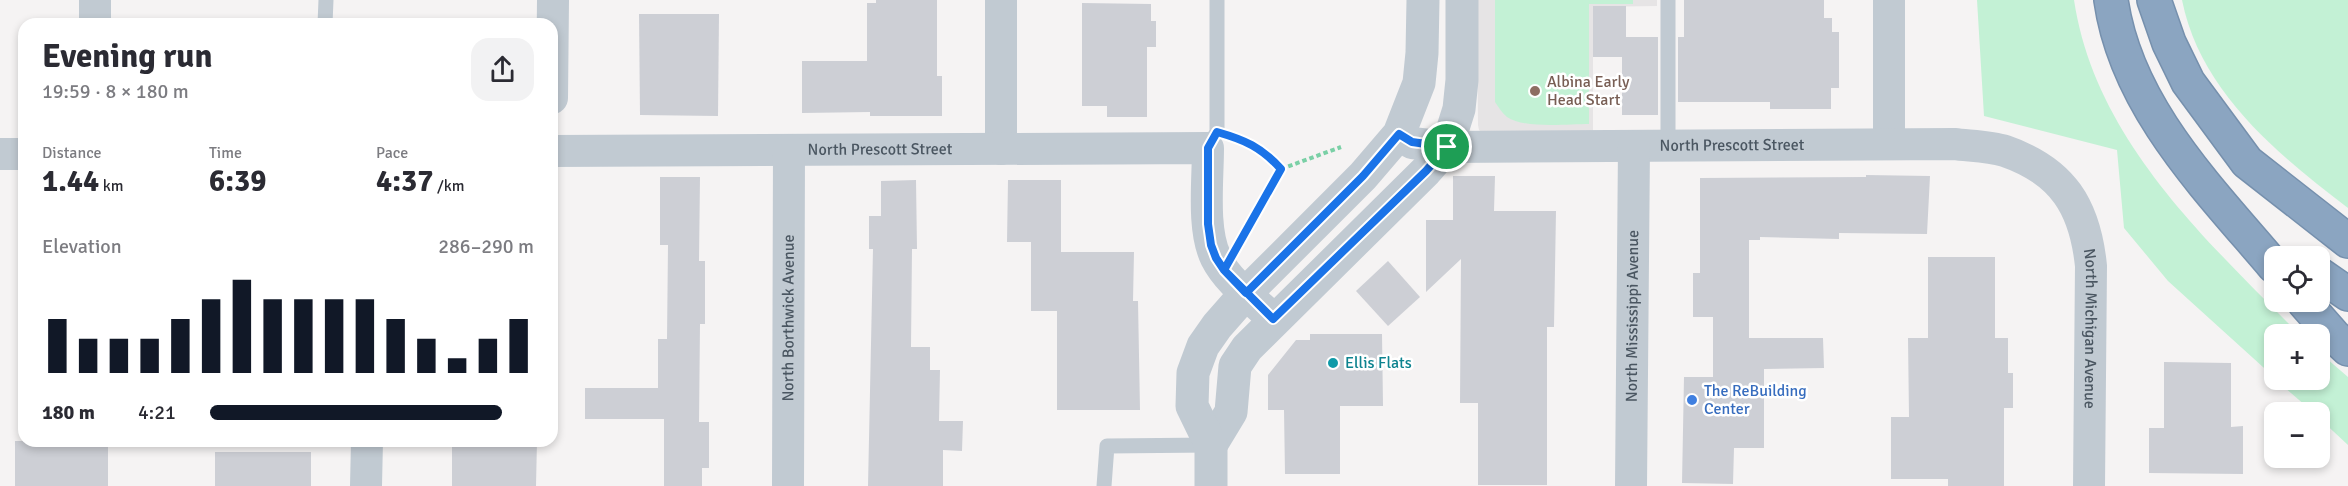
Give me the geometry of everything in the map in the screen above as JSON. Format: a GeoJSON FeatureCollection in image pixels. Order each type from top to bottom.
{"type":"FeatureCollection","features":[{"type":"Feature","properties":{"kind":"highway"},"geometry":{"type":"LineString","coordinates":[[2111,0],[2114,23],[2129,66],[2150,110],[2191,167],[2264,254]]}},
{"type":"Feature","properties":{"kind":"highway"},"geometry":{"type":"LineString","coordinates":[[2154,0],[2169,43],[2188,82],[2247,162],[2348,241]]}},
{"type":"Feature","properties":{"kind":"highway"},"geometry":{"type":"LineString","coordinates":[[2238,224],[2274,246]]}},
{"type":"Feature","properties":{"kind":"highway"},"geometry":{"type":"LineString","coordinates":[[2330,282],[2348,294]]}},
{"type":"Feature","properties":{"kind":"highway"},"geometry":{"type":"LineString","coordinates":[[2312,312],[2332,335],[2348,349]]}},
{"type":"Feature","properties":{"kind":"street"},"geometry":{"type":"LineString","coordinates":[[95,0],[95,18]]}},
{"type":"Feature","properties":{"kind":"street"},"geometry":{"type":"LineString","coordinates":[[553,0],[553,18]]}},
{"type":"Feature","properties":{"kind":"street"},"geometry":{"type":"LineString","coordinates":[[1001,0],[1001,149]]}},
{"type":"Feature","properties":{"kind":"street"},"geometry":{"type":"LineString","coordinates":[[1211,486],[1211,445],[1192,406],[1193,373],[1203,346],[1217,326],[1235,282],[1363,176],[1399,134],[1419,83],[1423,0]]}},
{"type":"Feature","properties":{"kind":"street"},"geometry":{"type":"LineString","coordinates":[[1211,445],[1231,412],[1235,366],[1247,348],[1273,319],[1426,171],[1447,147],[1459,109],[1462,80],[1462,0]]}},
{"type":"Feature","properties":{"kind":"street"},"geometry":{"type":"LineString","coordinates":[[1889,0],[1889,144]]}},
{"type":"Feature","properties":{"kind":"street","name":"North Prescott Street"},"geometry":{"type":"LineString","coordinates":[[1399,134],[1412,142],[1447,147],[1954,144],[2003,150],[2034,164],[2058,182]]}},
{"type":"Feature","properties":{"kind":"street"},"geometry":{"type":"LineString","coordinates":[[1213,140],[1208,224],[1211,245],[1216,258],[1235,282],[1273,319]]}},
{"type":"Feature","properties":{"kind":"street","name":"North Prescott Street"},"geometry":{"type":"LineString","coordinates":[[558,152],[1001,149],[1213,140]]}},
{"type":"Feature","properties":{"kind":"street","name":"North Mississippi Avenue"},"geometry":{"type":"LineString","coordinates":[[1631,486],[1634,146]]}},
{"type":"Feature","properties":{"kind":"street","name":"North Borthwick Avenue"},"geometry":{"type":"LineString","coordinates":[[788,486],[789,150]]}},
{"type":"Feature","properties":{"kind":"street"},"geometry":{"type":"LineString","coordinates":[[0,154],[18,154]]}},
{"type":"Feature","properties":{"kind":"street","name":"North Michigan Avenue"},"geometry":{"type":"LineString","coordinates":[[2058,182],[2082,217],[2089,245],[2091,266],[2090,486]]}},
{"type":"Feature","properties":{"kind":"street"},"geometry":{"type":"LineString","coordinates":[[366,486],[367,447]]}},
{"type":"Feature","properties":{"kind":"lane"},"geometry":{"type":"LineString","coordinates":[[325,18],[326,0]]}},
{"type":"Feature","properties":{"kind":"lane"},"geometry":{"type":"LineString","coordinates":[[1213,140],[1217,0]]}},
{"type":"Feature","properties":{"kind":"lane"},"geometry":{"type":"LineString","coordinates":[[1668,0],[1668,146]]}},
{"type":"Feature","properties":{"kind":"lane"},"geometry":{"type":"LineString","coordinates":[[1104,486],[1107,446],[1211,445]]}},
{"type":"Feature","properties":{"kind":"path"},"geometry":{"type":"LineString","coordinates":[[1213,140],[1245,140],[1266,153],[1281,169]]}},
{"type":"Feature","properties":{"kind":"path"},"geometry":{"type":"LineString","coordinates":[[1235,282],[1281,169],[1347,145]]}},
{"type":"Feature","properties":{"kind":"shaded area","name":"Albina Early Head Start"},"geometry":{"type":"Polygon","coordinates":[[[1477,0],[1657,0],[1657,6],[1593,7],[1593,135],[1485,135],[1479,130],[1478,125],[1477,0]]]}},
{"type":"Feature","properties":{"kind":"green space","name":"Albina Early Head Start"},"geometry":{"type":"Polygon","coordinates":[[[1495,0],[1633,0],[1633,4],[1589,4],[1589,124],[1524,123],[1507,117],[1501,110],[1495,102],[1495,0]]]}},
{"type":"Feature","properties":{"kind":"green space"},"geometry":{"type":"Polygon","coordinates":[[[1977,0],[2074,0],[2086,50],[2105,97],[2130,142],[2159,184],[2192,223],[2264,299],[2264,312],[2277,312],[2289,324],[2264,324],[2264,368],[2168,281],[2124,228],[2117,150],[1984,116],[1977,0]]]}},
{"type":"Feature","properties":{"kind":"green space"},"geometry":{"type":"Polygon","coordinates":[[[2182,0],[2348,0],[2348,208],[2269,142],[2224,92],[2191,33],[2182,0]]]}},
{"type":"Feature","properties":{"kind":"green space"},"geometry":{"type":"Polygon","coordinates":[[[2330,361],[2348,377],[2348,445],[2330,428],[2330,402],[2301,402],[2288,390],[2330,390],[2330,361]]]}},
{"type":"Feature","properties":{"kind":"building"},"geometry":{"type":"Polygon","coordinates":[[[876,0],[937,0],[937,76],[942,76],[942,116],[870,116],[870,112],[802,113],[802,61],[867,61],[867,3],[876,3],[876,0]]]}},
{"type":"Feature","properties":{"kind":"building"},"geometry":{"type":"Polygon","coordinates":[[[1684,0],[1824,0],[1824,18],[1832,18],[1832,32],[1839,32],[1839,88],[1831,88],[1831,109],[1770,109],[1770,102],[1678,102],[1678,37],[1684,37],[1684,0]]]}},
{"type":"Feature","properties":{"kind":"building"},"geometry":{"type":"Polygon","coordinates":[[[1082,3],[1151,4],[1151,21],[1156,21],[1156,47],[1147,47],[1147,117],[1107,117],[1107,106],[1082,106],[1082,3]]]}},
{"type":"Feature","properties":{"kind":"building"},"geometry":{"type":"Polygon","coordinates":[[[1593,6],[1626,6],[1626,37],[1658,37],[1658,115],[1622,115],[1622,57],[1593,57],[1593,6]]]}},
{"type":"Feature","properties":{"kind":"building"},"geometry":{"type":"Polygon","coordinates":[[[639,14],[719,14],[718,116],[640,115],[639,14]]]}},
{"type":"Feature","properties":{"kind":"building"},"geometry":{"type":"Polygon","coordinates":[[[1866,175],[1930,176],[1927,234],[1839,233],[1839,239],[1760,237],[1760,240],[1749,240],[1749,338],[1823,338],[1824,368],[1764,369],[1764,448],[1734,448],[1733,484],[1682,483],[1684,377],[1713,377],[1713,317],[1693,317],[1693,273],[1700,273],[1700,178],[1866,177],[1866,175]]]}},
{"type":"Feature","properties":{"kind":"building"},"geometry":{"type":"Polygon","coordinates":[[[1453,176],[1495,176],[1494,211],[1556,211],[1554,327],[1547,327],[1547,485],[1478,485],[1478,403],[1460,403],[1461,259],[1426,292],[1426,220],[1453,220],[1453,176]]]}},
{"type":"Feature","properties":{"kind":"building"},"geometry":{"type":"Polygon","coordinates":[[[660,177],[700,177],[699,261],[705,261],[705,324],[700,324],[699,422],[709,422],[709,468],[702,468],[702,486],[664,486],[664,419],[585,419],[585,388],[658,388],[658,339],[667,339],[668,245],[660,245],[660,177]]]}},
{"type":"Feature","properties":{"kind":"building"},"geometry":{"type":"Polygon","coordinates":[[[916,180],[917,249],[912,249],[911,347],[930,347],[930,370],[940,370],[939,421],[963,421],[962,451],[943,450],[943,486],[868,486],[873,249],[869,249],[869,216],[881,216],[881,181],[916,180]]]}},
{"type":"Feature","properties":{"kind":"building"},"geometry":{"type":"Polygon","coordinates":[[[1008,180],[1061,180],[1061,252],[1134,252],[1133,301],[1138,301],[1140,410],[1057,410],[1057,311],[1031,311],[1031,242],[1007,242],[1008,180]]]}},
{"type":"Feature","properties":{"kind":"building"},"geometry":{"type":"Polygon","coordinates":[[[1928,257],[1995,257],[1995,338],[2008,338],[2008,373],[2013,373],[2013,408],[2004,408],[2004,486],[1948,486],[1948,479],[1891,479],[1891,417],[1909,417],[1908,338],[1928,338],[1928,257]]]}},
{"type":"Feature","properties":{"kind":"building"},"geometry":{"type":"Polygon","coordinates":[[[1388,261],[1420,297],[1388,326],[1356,291],[1388,261]]]}},
{"type":"Feature","properties":{"kind":"building","name":"Ellis Flats"},"geometry":{"type":"Polygon","coordinates":[[[1310,334],[1382,334],[1383,406],[1340,406],[1340,474],[1285,474],[1284,410],[1268,410],[1268,375],[1296,340],[1310,340],[1310,334]]]}},
{"type":"Feature","properties":{"kind":"building"},"geometry":{"type":"Polygon","coordinates":[[[2164,362],[2231,363],[2231,427],[2243,426],[2243,474],[2149,473],[2149,428],[2164,428],[2164,362]]]}},
{"type":"Feature","properties":{"kind":"building"},"geometry":{"type":"Polygon","coordinates":[[[15,441],[18,441],[18,447],[108,447],[108,486],[15,486],[15,441]]]}},
{"type":"Feature","properties":{"kind":"building"},"geometry":{"type":"Polygon","coordinates":[[[452,447],[537,447],[536,486],[452,486],[452,447]]]}},
{"type":"Feature","properties":{"kind":"building"},"geometry":{"type":"Polygon","coordinates":[[[215,452],[311,452],[311,486],[215,486],[215,452]]]}},
{"type":"Feature","properties":{"kind":"place","name":"Albina Early Head Start"},"geometry":{"type":"Point","coordinates":[1535,91]}},
{"type":"Feature","properties":{"kind":"place","name":"Ellis Flats"},"geometry":{"type":"Point","coordinates":[1333,363]}},
{"type":"Feature","properties":{"kind":"place","name":"The ReBuilding Center"},"geometry":{"type":"Point","coordinates":[1692,400]}},
{"type":"Feature","properties":{"kind":"route"},"geometry":{"type":"LineString","coordinates":[[1447,147],[1426,171],[1273,319],[1246,293],[1224,270],[1281,169],[1266,153],[1245,140],[1217,132],[1208,148],[1208,224],[1211,245],[1216,258],[1224,270],[1246,293],[1363,176],[1399,134],[1412,142],[1427,146],[1447,147]]}}]}
